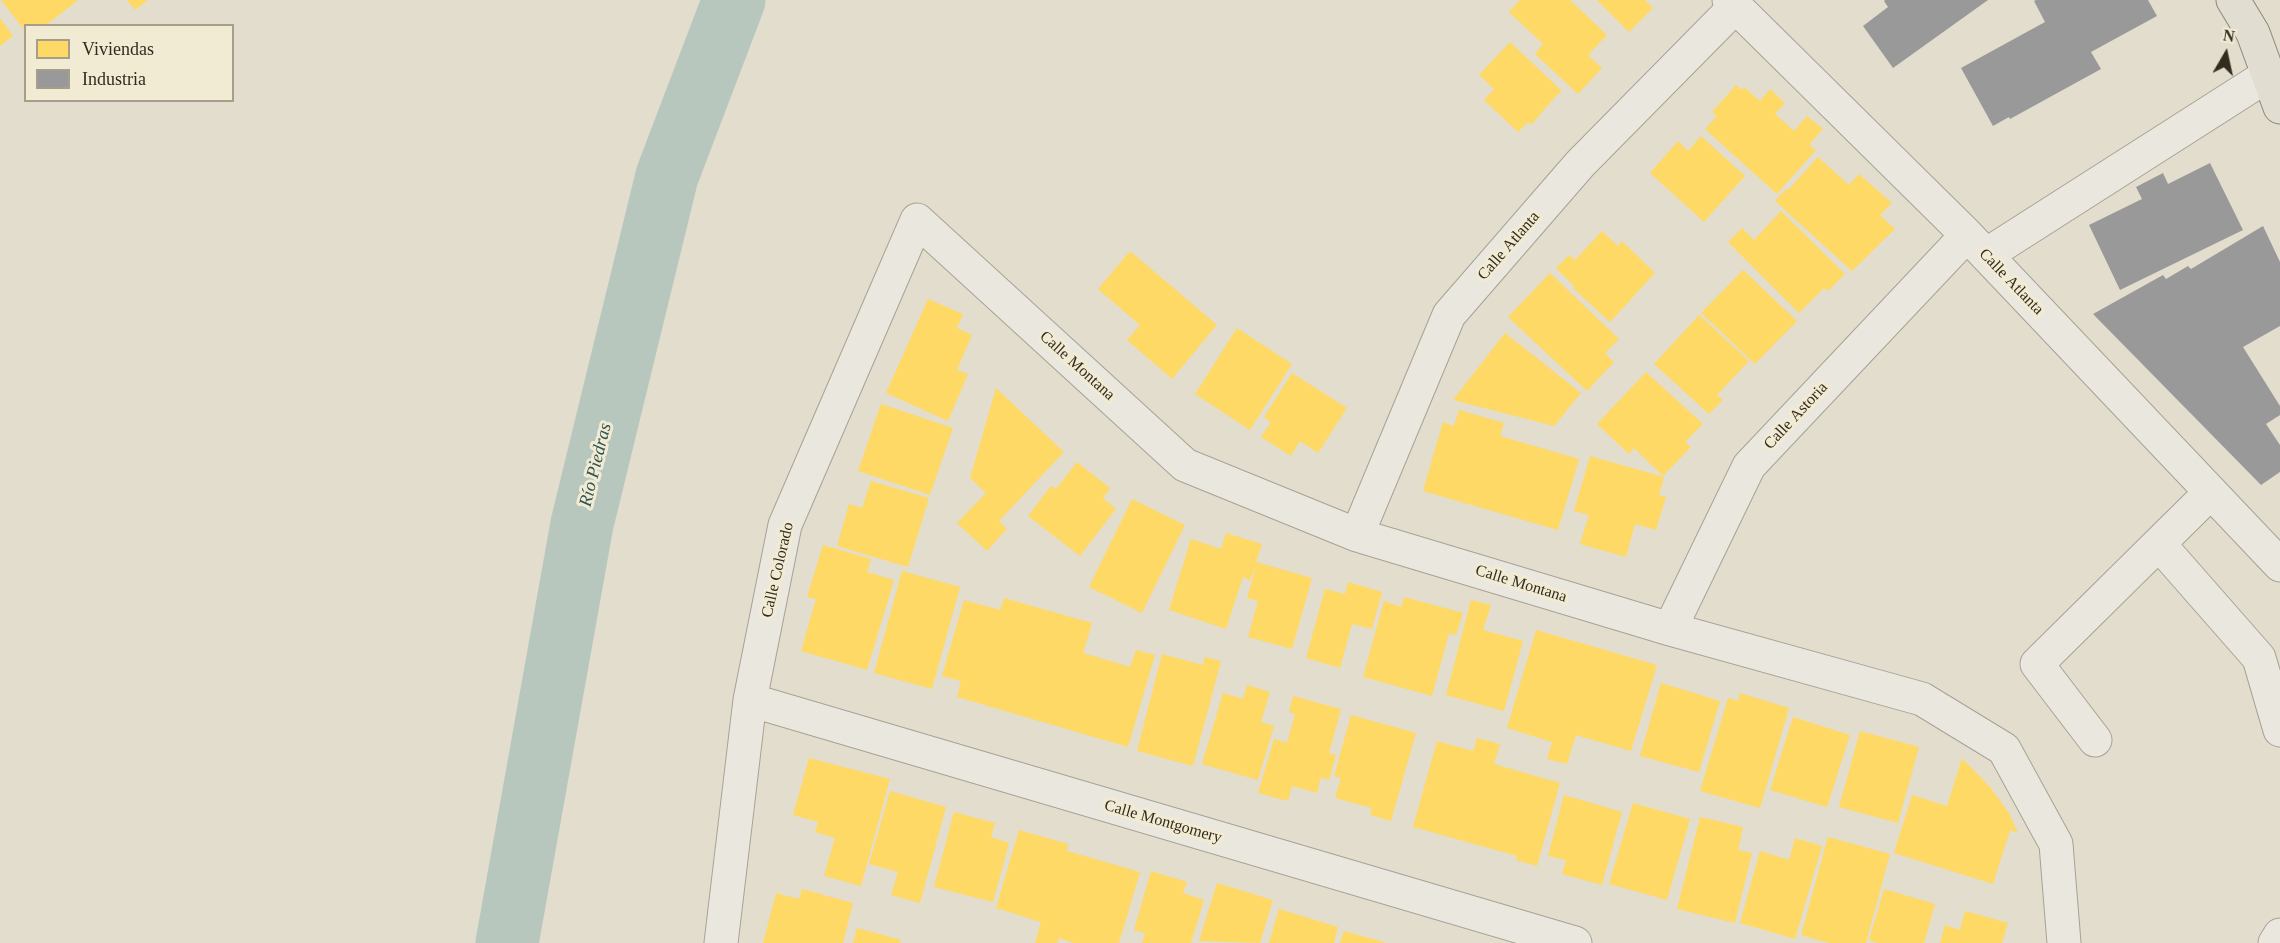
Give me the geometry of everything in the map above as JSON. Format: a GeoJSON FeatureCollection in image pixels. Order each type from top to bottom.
{"type":"FeatureCollection","features":[{"type":"Feature","properties":{"kind":"main road"},"geometry":{"type":"LineString","coordinates":[[2233,0],[2253,33],[2280,107]]}},
{"type":"Feature","properties":{"kind":"street","name":"Calle Atlanta"},"geometry":{"type":"LineString","coordinates":[[1357,535],[1449,315],[1580,164],[1732,3],[1977,245],[2280,565]]}},
{"type":"Feature","properties":{"kind":"street","name":"Calle Astoria"},"geometry":{"type":"LineString","coordinates":[[1670,629],[1749,466],[1977,245],[2268,75]]}},
{"type":"Feature","properties":{"kind":"street","name":"Calle Montana"},"geometry":{"type":"LineString","coordinates":[[917,220],[1185,465],[1357,535],[1670,629],[1922,699],[2004,748],[2056,844],[2064,943]]}},
{"type":"Feature","properties":{"kind":"street","name":"Calle Colorado"},"geometry":{"type":"LineString","coordinates":[[721,943],[750,700],[785,525],[917,220]]}},
{"type":"Feature","properties":{"kind":"street"},"geometry":{"type":"LineString","coordinates":[[2095,740],[2037,664],[2211,492]]}},
{"type":"Feature","properties":{"kind":"street"},"geometry":{"type":"LineString","coordinates":[[2159,544],[2259,658],[2280,730]]}},
{"type":"Feature","properties":{"kind":"street","name":"Calle Montgomery"},"geometry":{"type":"LineString","coordinates":[[750,700],[1575,943]]}},
{"type":"Feature","properties":{"kind":"street"},"geometry":{"type":"LineString","coordinates":[[2275,943],[2280,935]]}},
{"type":"Feature","properties":{"kind":"building: Viviendas"},"geometry":{"type":"Polygon","coordinates":[[[1,0],[78,0],[48,24],[24,24],[24,29],[1,0]]]}},
{"type":"Feature","properties":{"kind":"building: Viviendas"},"geometry":{"type":"Polygon","coordinates":[[[127,0],[148,0],[135,10],[127,0]]]}},
{"type":"Feature","properties":{"kind":"building: Viviendas"},"geometry":{"type":"Polygon","coordinates":[[[1520,0],[1570,0],[1607,35],[1588,55],[1602,68],[1578,94],[1535,54],[1543,44],[1509,12],[1520,0]]]}},
{"type":"Feature","properties":{"kind":"building: Viviendas"},"geometry":{"type":"Polygon","coordinates":[[[1597,0],[1645,0],[1653,8],[1629,32],[1597,0]]]}},
{"type":"Feature","properties":{"kind":"building: Viviendas"},"geometry":{"type":"Polygon","coordinates":[[[0,18],[13,36],[0,46],[0,18]]]}},
{"type":"Feature","properties":{"kind":"building: Viviendas"},"geometry":{"type":"Polygon","coordinates":[[[1510,42],[1562,91],[1531,125],[1528,122],[1518,132],[1484,100],[1494,89],[1479,75],[1510,42]]]}},
{"type":"Feature","properties":{"kind":"building: Viviendas"},"geometry":{"type":"Polygon","coordinates":[[[1736,85],[1742,90],[1744,87],[1760,101],[1770,89],[1785,103],[1775,114],[1794,131],[1807,116],[1823,129],[1809,145],[1816,150],[1777,194],[1705,129],[1717,116],[1712,112],[1736,85]]]}},
{"type":"Feature","properties":{"kind":"building: Viviendas"},"geometry":{"type":"Polygon","coordinates":[[[1701,136],[1745,176],[1704,222],[1650,173],[1678,141],[1688,151],[1701,136]]]}},
{"type":"Feature","properties":{"kind":"building: Viviendas"},"geometry":{"type":"Polygon","coordinates":[[[1818,157],[1849,185],[1859,174],[1892,203],[1880,215],[1895,229],[1852,271],[1775,201],[1818,157]]]}},
{"type":"Feature","properties":{"kind":"building: Viviendas"},"geometry":{"type":"Polygon","coordinates":[[[1781,211],[1845,274],[1828,291],[1824,288],[1799,313],[1728,242],[1742,228],[1754,240],[1781,211]]]}},
{"type":"Feature","properties":{"kind":"building: Viviendas"},"geometry":{"type":"Polygon","coordinates":[[[1602,231],[1618,246],[1622,241],[1655,273],[1610,322],[1573,288],[1574,286],[1556,268],[1569,255],[1575,260],[1602,231]]]}},
{"type":"Feature","properties":{"kind":"building: Viviendas"},"geometry":{"type":"Polygon","coordinates":[[[1130,251],[1217,325],[1172,379],[1127,340],[1140,325],[1098,289],[1130,251]]]}},
{"type":"Feature","properties":{"kind":"building: Viviendas"},"geometry":{"type":"Polygon","coordinates":[[[1743,270],[1797,321],[1755,364],[1701,313],[1743,270]]]}},
{"type":"Feature","properties":{"kind":"building: Viviendas"},"geometry":{"type":"Polygon","coordinates":[[[1550,273],[1619,339],[1605,353],[1614,362],[1587,391],[1508,317],[1550,273]]]}},
{"type":"Feature","properties":{"kind":"building: Viviendas"},"geometry":{"type":"Polygon","coordinates":[[[928,299],[963,314],[957,328],[972,335],[957,370],[968,374],[948,421],[886,393],[928,299]]]}},
{"type":"Feature","properties":{"kind":"building: Viviendas"},"geometry":{"type":"Polygon","coordinates":[[[1699,315],[1749,361],[1717,395],[1723,400],[1709,414],[1654,364],[1699,315]]]}},
{"type":"Feature","properties":{"kind":"building: Viviendas"},"geometry":{"type":"Polygon","coordinates":[[[1237,328],[1292,364],[1250,430],[1195,394],[1237,328]]]}},
{"type":"Feature","properties":{"kind":"building: Viviendas"},"geometry":{"type":"Polygon","coordinates":[[[1505,333],[1581,393],[1554,426],[1453,400],[1505,333]]]}},
{"type":"Feature","properties":{"kind":"building: Viviendas"},"geometry":{"type":"Polygon","coordinates":[[[1646,372],[1703,424],[1685,442],[1691,447],[1663,476],[1634,448],[1629,454],[1597,424],[1646,372]]]}},
{"type":"Feature","properties":{"kind":"building: Viviendas"},"geometry":{"type":"Polygon","coordinates":[[[1292,373],[1347,408],[1318,453],[1300,441],[1291,456],[1261,437],[1271,422],[1264,417],[1292,373]]]}},
{"type":"Feature","properties":{"kind":"building: Viviendas"},"geometry":{"type":"Polygon","coordinates":[[[996,388],[1064,452],[999,521],[1007,529],[987,551],[957,523],[986,493],[970,478],[996,388]]]}},
{"type":"Feature","properties":{"kind":"building: Viviendas"},"geometry":{"type":"Polygon","coordinates":[[[881,404],[953,428],[930,495],[858,471],[881,404]]]}},
{"type":"Feature","properties":{"kind":"building: Viviendas"},"geometry":{"type":"Polygon","coordinates":[[[1459,410],[1504,423],[1500,436],[1579,459],[1558,530],[1423,491],[1443,422],[1454,426],[1459,410]]]}},
{"type":"Feature","properties":{"kind":"building: Viviendas"},"geometry":{"type":"Polygon","coordinates":[[[1590,456],[1664,477],[1659,495],[1666,497],[1656,530],[1635,524],[1626,557],[1580,544],[1589,515],[1574,511],[1590,456]]]}},
{"type":"Feature","properties":{"kind":"building: Viviendas"},"geometry":{"type":"Polygon","coordinates":[[[1077,462],[1110,488],[1103,498],[1116,509],[1080,556],[1028,516],[1051,486],[1056,489],[1077,462]]]}},
{"type":"Feature","properties":{"kind":"building: Viviendas"},"geometry":{"type":"Polygon","coordinates":[[[871,481],[929,498],[908,567],[837,546],[849,504],[862,508],[871,481]]]}},
{"type":"Feature","properties":{"kind":"building: Viviendas"},"geometry":{"type":"Polygon","coordinates":[[[1132,499],[1185,525],[1142,613],[1089,587],[1132,499]]]}},
{"type":"Feature","properties":{"kind":"building: Viviendas"},"geometry":{"type":"Polygon","coordinates":[[[1226,533],[1262,544],[1256,562],[1312,578],[1292,649],[1248,637],[1258,601],[1247,598],[1256,566],[1250,580],[1243,577],[1226,629],[1169,610],[1191,539],[1221,549],[1226,533]]]}},
{"type":"Feature","properties":{"kind":"building: Viviendas"},"geometry":{"type":"Polygon","coordinates":[[[823,545],[871,559],[867,572],[894,580],[867,670],[801,651],[816,599],[807,597],[823,545]]]}},
{"type":"Feature","properties":{"kind":"building: Viviendas"},"geometry":{"type":"Polygon","coordinates":[[[902,571],[960,587],[932,689],[874,673],[902,571]]]}},
{"type":"Feature","properties":{"kind":"building: Viviendas"},"geometry":{"type":"Polygon","coordinates":[[[1348,582],[1382,592],[1372,629],[1352,624],[1340,668],[1306,658],[1325,589],[1345,594],[1348,582]]]}},
{"type":"Feature","properties":{"kind":"building: Viviendas"},"geometry":{"type":"Polygon","coordinates":[[[1404,597],[1463,613],[1456,635],[1449,633],[1432,696],[1363,677],[1384,601],[1401,607],[1404,597]]]}},
{"type":"Feature","properties":{"kind":"building: Viviendas"},"geometry":{"type":"Polygon","coordinates":[[[1004,598],[1092,623],[1083,653],[1130,667],[1136,650],[1155,655],[1128,747],[957,697],[961,681],[942,676],[964,600],[1000,610],[1004,598]]]}},
{"type":"Feature","properties":{"kind":"building: Viviendas"},"geometry":{"type":"Polygon","coordinates":[[[1471,600],[1491,605],[1483,630],[1523,641],[1504,711],[1446,695],[1471,600]]]}},
{"type":"Feature","properties":{"kind":"building: Viviendas"},"geometry":{"type":"Polygon","coordinates":[[[1536,630],[1657,665],[1631,751],[1576,735],[1567,764],[1547,759],[1552,742],[1507,728],[1536,630]]]}},
{"type":"Feature","properties":{"kind":"building: Viviendas"},"geometry":{"type":"Polygon","coordinates":[[[1162,654],[1203,665],[1205,657],[1221,661],[1193,766],[1137,751],[1162,654]]]}},
{"type":"Feature","properties":{"kind":"building: Viviendas"},"geometry":{"type":"Polygon","coordinates":[[[1661,683],[1720,701],[1699,772],[1640,756],[1661,683]]]}},
{"type":"Feature","properties":{"kind":"building: Viviendas"},"geometry":{"type":"Polygon","coordinates":[[[1247,685],[1270,692],[1261,722],[1274,726],[1258,780],[1202,764],[1223,693],[1243,699],[1247,685]]]}},
{"type":"Feature","properties":{"kind":"building: Viviendas"},"geometry":{"type":"Polygon","coordinates":[[[1740,693],[1789,708],[1760,808],[1700,791],[1728,698],[1738,701],[1740,693]]]}},
{"type":"Feature","properties":{"kind":"building: Viviendas"},"geometry":{"type":"Polygon","coordinates":[[[1293,696],[1341,709],[1329,753],[1336,755],[1329,780],[1321,777],[1317,793],[1292,786],[1288,801],[1258,793],[1274,739],[1287,743],[1295,714],[1289,712],[1293,696]]]}},
{"type":"Feature","properties":{"kind":"building: Viviendas"},"geometry":{"type":"Polygon","coordinates":[[[1351,715],[1416,733],[1391,821],[1370,815],[1372,808],[1335,798],[1341,778],[1334,776],[1351,715]]]}},
{"type":"Feature","properties":{"kind":"building: Viviendas"},"geometry":{"type":"Polygon","coordinates":[[[1793,717],[1850,735],[1827,807],[1770,790],[1793,717]]]}},
{"type":"Feature","properties":{"kind":"building: Viviendas"},"geometry":{"type":"Polygon","coordinates":[[[1860,731],[1919,747],[1898,823],[1839,807],[1860,731]]]}},
{"type":"Feature","properties":{"kind":"building: Viviendas"},"geometry":{"type":"Polygon","coordinates":[[[1477,738],[1500,744],[1494,764],[1560,783],[1537,866],[1516,860],[1517,856],[1413,827],[1437,741],[1473,751],[1477,738]]]}},
{"type":"Feature","properties":{"kind":"building: Viviendas"},"geometry":{"type":"Polygon","coordinates":[[[809,758],[890,779],[861,886],[824,876],[835,838],[815,832],[818,822],[793,815],[809,758]]]}},
{"type":"Feature","properties":{"kind":"building: Viviendas"},"geometry":{"type":"Polygon","coordinates":[[[1962,758],[1990,787],[2009,813],[2018,833],[2010,830],[1993,884],[1894,853],[1912,795],[1947,806],[1962,758]]]}},
{"type":"Feature","properties":{"kind":"building: Viviendas"},"geometry":{"type":"Polygon","coordinates":[[[890,791],[946,807],[920,903],[891,895],[898,872],[869,864],[890,791]]]}},
{"type":"Feature","properties":{"kind":"building: Viviendas"},"geometry":{"type":"Polygon","coordinates":[[[1564,795],[1622,812],[1602,885],[1562,874],[1566,860],[1548,856],[1564,795]]]}},
{"type":"Feature","properties":{"kind":"building: Viviendas"},"geometry":{"type":"Polygon","coordinates":[[[1633,803],[1690,819],[1667,900],[1609,884],[1633,803]]]}},
{"type":"Feature","properties":{"kind":"building: Viviendas"},"geometry":{"type":"Polygon","coordinates":[[[954,812],[995,823],[991,837],[1009,843],[993,902],[934,887],[954,812]]]}},
{"type":"Feature","properties":{"kind":"building: Viviendas"},"geometry":{"type":"Polygon","coordinates":[[[1700,817],[1743,827],[1738,850],[1752,853],[1735,923],[1677,909],[1700,817]]]}},
{"type":"Feature","properties":{"kind":"building: Viviendas"},"geometry":{"type":"Polygon","coordinates":[[[1019,830],[1068,844],[1067,851],[1140,872],[1119,943],[1074,943],[1059,938],[1057,943],[1035,943],[1041,922],[996,908],[1019,830]]]}},
{"type":"Feature","properties":{"kind":"building: Viviendas"},"geometry":{"type":"Polygon","coordinates":[[[1828,837],[1890,854],[1866,943],[1829,943],[1801,935],[1828,837]]]}},
{"type":"Feature","properties":{"kind":"building: Viviendas"},"geometry":{"type":"Polygon","coordinates":[[[1795,838],[1822,846],[1795,939],[1740,923],[1760,851],[1789,860],[1795,838]]]}},
{"type":"Feature","properties":{"kind":"building: Viviendas"},"geometry":{"type":"Polygon","coordinates":[[[1151,871],[1187,882],[1183,893],[1204,900],[1191,943],[1142,943],[1145,933],[1134,930],[1151,871]]]}},
{"type":"Feature","properties":{"kind":"building: Viviendas"},"geometry":{"type":"Polygon","coordinates":[[[1217,883],[1273,900],[1260,943],[1199,941],[1217,883]]]}},
{"type":"Feature","properties":{"kind":"building: Viviendas"},"geometry":{"type":"Polygon","coordinates":[[[802,889],[853,903],[843,943],[763,943],[776,893],[799,899],[802,889]]]}},
{"type":"Feature","properties":{"kind":"building: Viviendas"},"geometry":{"type":"Polygon","coordinates":[[[1884,889],[1935,904],[1924,943],[1877,943],[1869,940],[1884,889]]]}},
{"type":"Feature","properties":{"kind":"building: Viviendas"},"geometry":{"type":"Polygon","coordinates":[[[1279,909],[1338,927],[1334,943],[1269,943],[1279,909]]]}},
{"type":"Feature","properties":{"kind":"building: Viviendas"},"geometry":{"type":"Polygon","coordinates":[[[1965,911],[2008,923],[2002,943],[1940,943],[1945,925],[1960,930],[1965,911]]]}},
{"type":"Feature","properties":{"kind":"building: Viviendas"},"geometry":{"type":"Polygon","coordinates":[[[857,928],[901,940],[900,943],[853,943],[857,928]]]}},
{"type":"Feature","properties":{"kind":"building: Viviendas"},"geometry":{"type":"Polygon","coordinates":[[[1344,931],[1384,942],[1384,943],[1340,943],[1344,931]]]}},
{"type":"Feature","properties":{"kind":"building: Industria"},"geometry":{"type":"Polygon","coordinates":[[[1885,0],[1988,0],[1893,68],[1863,26],[1888,7],[1885,0]]]}},
{"type":"Feature","properties":{"kind":"building: Industria"},"geometry":{"type":"Polygon","coordinates":[[[2148,0],[2157,16],[2091,52],[2101,69],[1993,126],[1961,68],[2045,22],[2034,1],[2148,0]]]}},
{"type":"Feature","properties":{"kind":"building: Industria"},"geometry":{"type":"Polygon","coordinates":[[[2210,163],[2243,230],[2120,290],[2089,225],[2142,199],[2136,187],[2163,173],[2168,184],[2210,163]]]}},
{"type":"Feature","properties":{"kind":"building: Industria"},"geometry":{"type":"Polygon","coordinates":[[[2263,226],[2280,262],[2280,326],[2243,347],[2280,406],[2280,415],[2266,424],[2280,445],[2280,472],[2261,485],[2093,314],[2163,275],[2166,279],[2188,266],[2191,269],[2263,226]]]}},
{"type":"Feature","properties":{"kind":"waterway","name":"Río Piedras"},"geometry":{"type":"LineString","coordinates":[[507,943],[582,524],[667,176],[734,0]]}}]}
